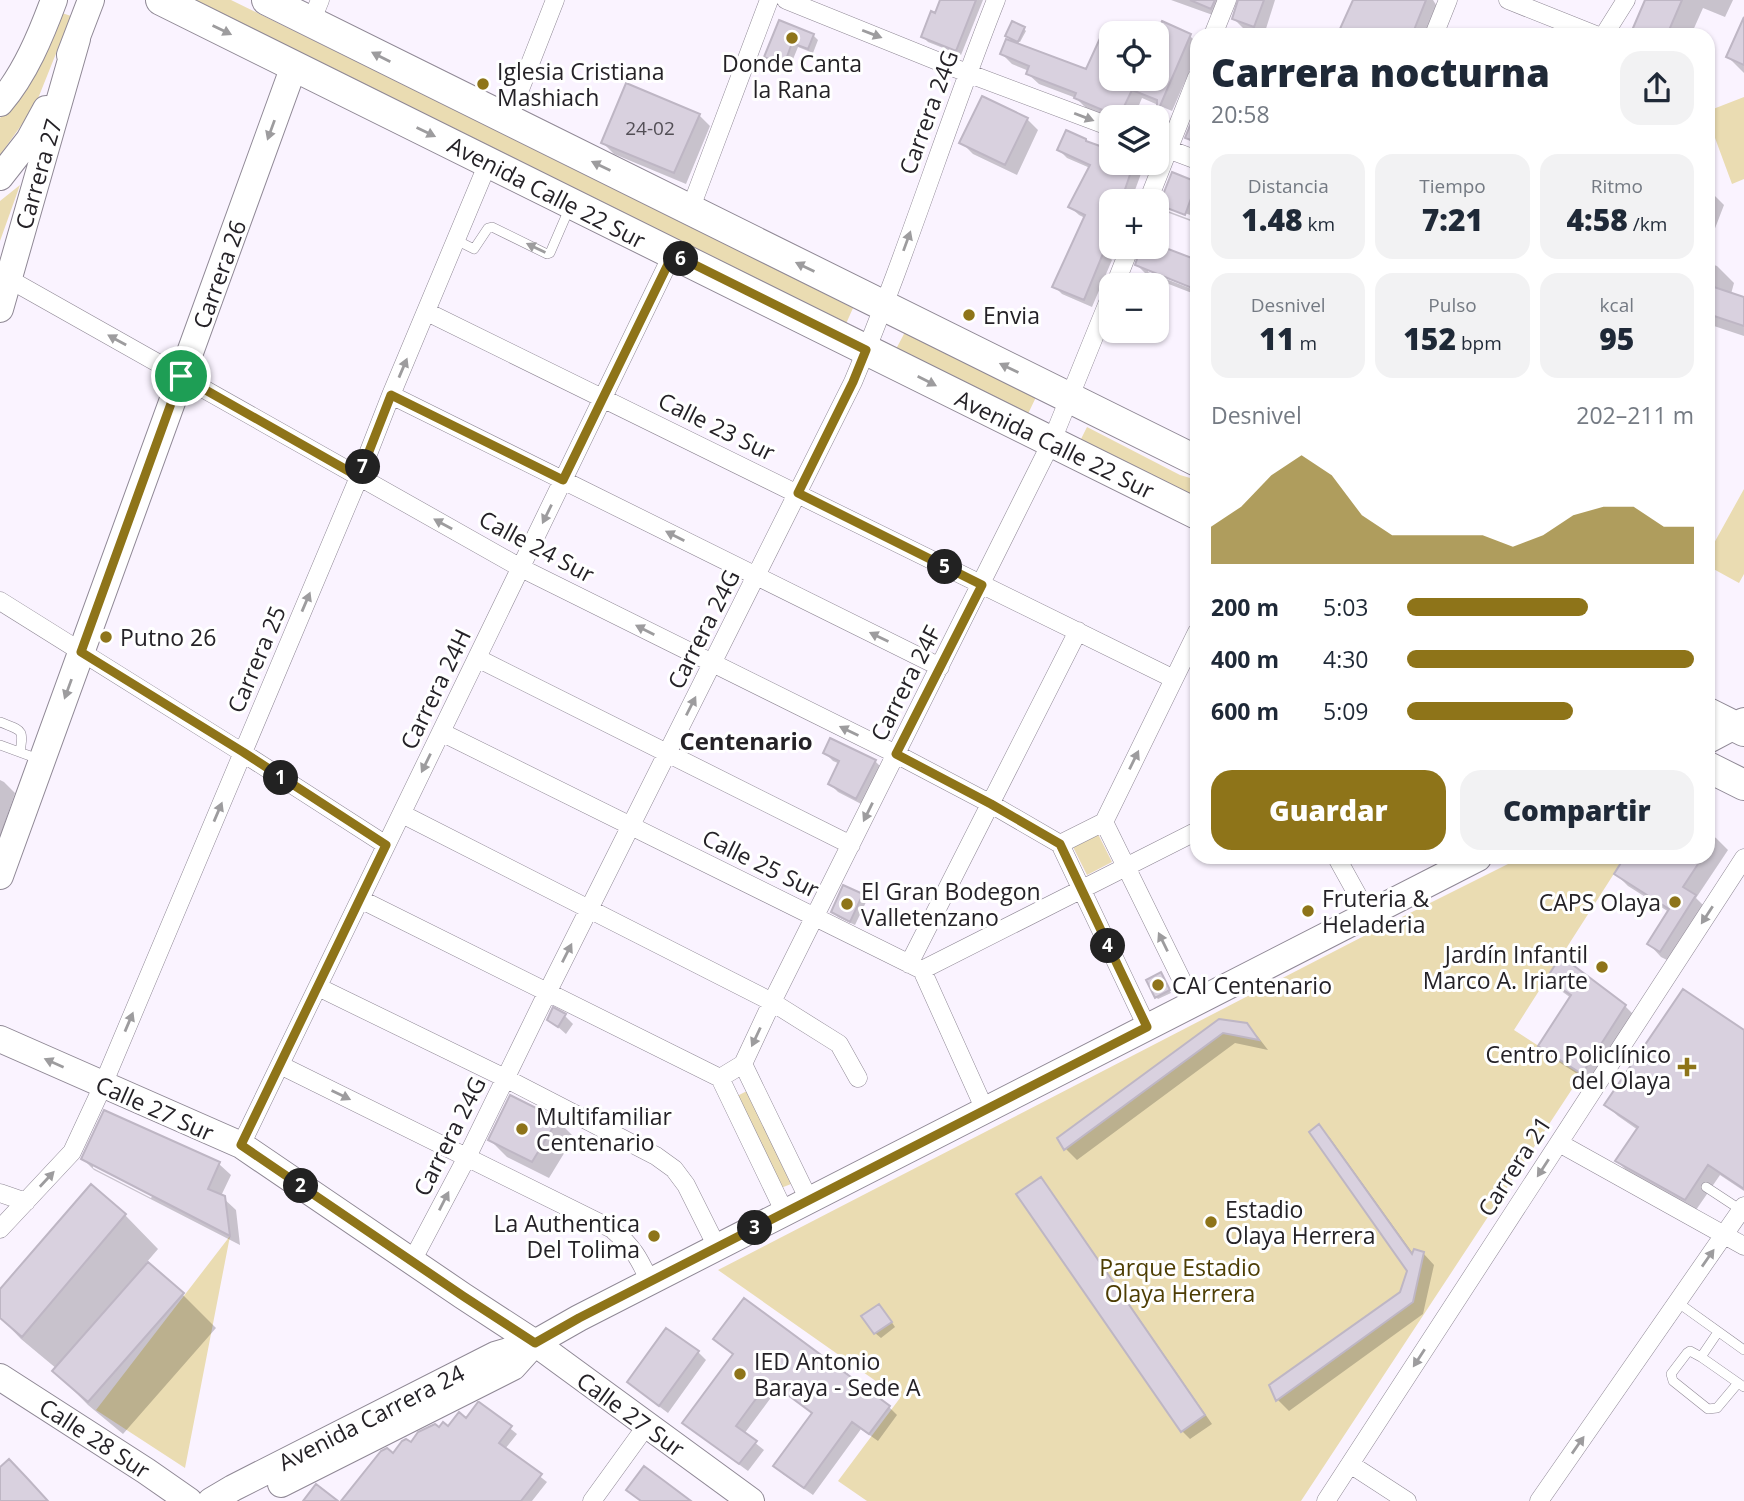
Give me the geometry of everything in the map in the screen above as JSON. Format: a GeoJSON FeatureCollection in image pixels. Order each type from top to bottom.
{"type":"FeatureCollection","features":[{"type":"Feature","properties":{"kind":"main road"},"geometry":{"type":"LineString","coordinates":[[2,98],[23,69],[54,0]]}},
{"type":"Feature","properties":{"kind":"main road"},"geometry":{"type":"LineString","coordinates":[[0,177],[29,140],[48,105],[91,0]]}},
{"type":"Feature","properties":{"kind":"main road","name":"Avenida Calle 22 Sur"},"geometry":{"type":"LineString","coordinates":[[161,0],[1190,511]]}},
{"type":"Feature","properties":{"kind":"main road","name":"Avenida Calle 22 Sur"},"geometry":{"type":"LineString","coordinates":[[267,0],[315,11],[508,120],[1190,458]]}},
{"type":"Feature","properties":{"kind":"main road","name":"Carrera 27"},"geometry":{"type":"LineString","coordinates":[[0,309],[4,277],[77,39]]}},
{"type":"Feature","properties":{"kind":"main road","name":"Carrera 26"},"geometry":{"type":"LineString","coordinates":[[0,876],[31,756],[81,652],[294,66]]}},
{"type":"Feature","properties":{"kind":"main road"},"geometry":{"type":"LineString","coordinates":[[1715,770],[1744,785]]}},
{"type":"Feature","properties":{"kind":"main road","name":"Avenida Carrera 24"},"geometry":{"type":"LineString","coordinates":[[211,1501],[495,1355],[535,1343],[566,1324],[1466,864]]}},
{"type":"Feature","properties":{"kind":"main road","name":"Calle 27 Sur"},"geometry":{"type":"LineString","coordinates":[[0,1039],[241,1145],[535,1343],[751,1501]]}},
{"type":"Feature","properties":{"kind":"main road","name":"Avenida Carrera 24"},"geometry":{"type":"LineString","coordinates":[[247,1501],[513,1367],[535,1343]]}},
{"type":"Feature","properties":{"kind":"main road","name":"Calle 28 Sur"},"geometry":{"type":"LineString","coordinates":[[0,1377],[189,1501]]}},
{"type":"Feature","properties":{"kind":"street"},"geometry":{"type":"LineString","coordinates":[[508,120],[555,0]]}},
{"type":"Feature","properties":{"kind":"street"},"geometry":{"type":"LineString","coordinates":[[690,210],[769,0]]}},
{"type":"Feature","properties":{"kind":"street"},"geometry":{"type":"LineString","coordinates":[[786,0],[828,8],[967,73],[1099,122]]}},
{"type":"Feature","properties":{"kind":"street","name":"Carrera 24G"},"geometry":{"type":"LineString","coordinates":[[412,1261],[467,1157],[853,382],[996,0]]}},
{"type":"Feature","properties":{"kind":"street"},"geometry":{"type":"LineString","coordinates":[[1216,28],[1227,0]]}},
{"type":"Feature","properties":{"kind":"street"},"geometry":{"type":"LineString","coordinates":[[1437,28],[1448,0]]}},
{"type":"Feature","properties":{"kind":"street"},"geometry":{"type":"LineString","coordinates":[[1508,0],[1578,28]]}},
{"type":"Feature","properties":{"kind":"street"},"geometry":{"type":"LineString","coordinates":[[1608,28],[1626,0]]}},
{"type":"Feature","properties":{"kind":"street"},"geometry":{"type":"LineString","coordinates":[[1169,135],[1190,91]]}},
{"type":"Feature","properties":{"kind":"street"},"geometry":{"type":"LineString","coordinates":[[1169,149],[1190,157]]}},
{"type":"Feature","properties":{"kind":"street","name":"Carrera 25"},"geometry":{"type":"LineString","coordinates":[[0,1229],[72,1153],[359,477],[488,163]]}},
{"type":"Feature","properties":{"kind":"street","name":"Carrera 24H"},"geometry":{"type":"LineString","coordinates":[[241,1145],[673,254]]}},
{"type":"Feature","properties":{"kind":"street","name":"Calle 24 Sur"},"geometry":{"type":"LineString","coordinates":[[4,277],[521,568],[896,754],[1060,844]]}},
{"type":"Feature","properties":{"kind":"street","name":"Calle 23 Sur"},"geometry":{"type":"LineString","coordinates":[[427,312],[1174,678]]}},
{"type":"Feature","properties":{"kind":"street","name":"Carrera 24F"},"geometry":{"type":"LineString","coordinates":[[743,1064],[1051,443],[1099,325]]}},
{"type":"Feature","properties":{"kind":"street"},"geometry":{"type":"LineString","coordinates":[[391,395],[940,667]]}},
{"type":"Feature","properties":{"kind":"street"},"geometry":{"type":"LineString","coordinates":[[0,601],[243,752],[386,845]]}},
{"type":"Feature","properties":{"kind":"street"},"geometry":{"type":"LineString","coordinates":[[915,967],[991,804],[1078,631]]}},
{"type":"Feature","properties":{"kind":"street"},"geometry":{"type":"LineString","coordinates":[[1147,1027],[1060,844],[1104,822],[1190,646]]}},
{"type":"Feature","properties":{"kind":"street"},"geometry":{"type":"LineString","coordinates":[[477,658],[851,845]]}},
{"type":"Feature","properties":{"kind":"street","name":"Calle 25 Sur"},"geometry":{"type":"LineString","coordinates":[[442,732],[915,967]]}},
{"type":"Feature","properties":{"kind":"street"},"geometry":{"type":"LineString","coordinates":[[401,814],[772,1002],[839,1044],[858,1078]]}},
{"type":"Feature","properties":{"kind":"street"},"geometry":{"type":"LineString","coordinates":[[1104,822],[1193,1003]]}},
{"type":"Feature","properties":{"kind":"street"},"geometry":{"type":"LineString","coordinates":[[915,967],[1082,890],[1190,835]]}},
{"type":"Feature","properties":{"kind":"street","name":"Carrera 21"},"geometry":{"type":"LineString","coordinates":[[1326,1501],[1744,858]]}},
{"type":"Feature","properties":{"kind":"street"},"geometry":{"type":"LineString","coordinates":[[1340,864],[1367,914]]}},
{"type":"Feature","properties":{"kind":"street"},"geometry":{"type":"LineString","coordinates":[[360,899],[720,1078],[785,1213]]}},
{"type":"Feature","properties":{"kind":"street"},"geometry":{"type":"LineString","coordinates":[[915,967],[985,1110]]}},
{"type":"Feature","properties":{"kind":"street"},"geometry":{"type":"LineString","coordinates":[[318,987],[505,1078],[656,1156],[674,1169],[686,1185],[717,1247]]}},
{"type":"Feature","properties":{"kind":"street"},"geometry":{"type":"LineString","coordinates":[[720,1078],[743,1064],[809,1200]]}},
{"type":"Feature","properties":{"kind":"street"},"geometry":{"type":"LineString","coordinates":[[280,1065],[612,1229],[637,1255],[650,1282]]}},
{"type":"Feature","properties":{"kind":"street"},"geometry":{"type":"LineString","coordinates":[[1559,1143],[1744,1246]]}},
{"type":"Feature","properties":{"kind":"street"},"geometry":{"type":"LineString","coordinates":[[0,1193],[26,1202]]}},
{"type":"Feature","properties":{"kind":"street"},"geometry":{"type":"LineString","coordinates":[[1539,1501],[1743,1208]]}},
{"type":"Feature","properties":{"kind":"street"},"geometry":{"type":"LineString","coordinates":[[592,1501],[647,1425]]}},
{"type":"Feature","properties":{"kind":"street"},"geometry":{"type":"LineString","coordinates":[[1350,1464],[1407,1501]]}},
{"type":"Feature","properties":{"kind":"lane"},"geometry":{"type":"LineString","coordinates":[[456,240],[474,248],[488,228],[492,227],[547,254],[550,253],[571,204]]}},
{"type":"Feature","properties":{"kind":"lane"},"geometry":{"type":"LineString","coordinates":[[0,722],[20,730],[31,756]]}},
{"type":"Feature","properties":{"kind":"lane"},"geometry":{"type":"LineString","coordinates":[[0,745],[31,756]]}},
{"type":"Feature","properties":{"kind":"lane"},"geometry":{"type":"LineString","coordinates":[[1706,1187],[1743,1208]]}},
{"type":"Feature","properties":{"kind":"lane"},"geometry":{"type":"LineString","coordinates":[[1677,1302],[1744,1350]]}},
{"type":"Feature","properties":{"kind":"lane"},"geometry":{"type":"LineString","coordinates":[[1702,1357],[1718,1332]]}},
{"type":"Feature","properties":{"kind":"lane"},"geometry":{"type":"LineString","coordinates":[[1690,1351],[1702,1357],[1741,1385],[1717,1408],[1708,1409],[1671,1377],[1690,1351]]}},
{"type":"Feature","properties":{"kind":"green space"},"geometry":{"type":"Polygon","coordinates":[[[191,0],[231,0],[642,201],[853,308],[845,326],[191,0]]]}},
{"type":"Feature","properties":{"kind":"green space"},"geometry":{"type":"Polygon","coordinates":[[[62,13],[71,16],[35,106],[0,155],[0,118],[7,111],[62,13]]]}},
{"type":"Feature","properties":{"kind":"green space"},"geometry":{"type":"Polygon","coordinates":[[[1744,97],[1744,179],[1732,184],[1715,138],[1715,108],[1744,97]]]}},
{"type":"Feature","properties":{"kind":"green space"},"geometry":{"type":"Polygon","coordinates":[[[20,185],[0,241],[0,201],[20,185]]]}},
{"type":"Feature","properties":{"kind":"green space"},"geometry":{"type":"Polygon","coordinates":[[[905,332],[1037,395],[1027,416],[894,353],[905,332]]]}},
{"type":"Feature","properties":{"kind":"green space"},"geometry":{"type":"Polygon","coordinates":[[[1087,427],[1190,478],[1190,496],[1080,441],[1087,427]]]}},
{"type":"Feature","properties":{"kind":"green space"},"geometry":{"type":"Polygon","coordinates":[[[1744,489],[1744,574],[1739,583],[1715,570],[1715,541],[1744,489]]]}},
{"type":"Feature","properties":{"kind":"green space"},"geometry":{"type":"Polygon","coordinates":[[[1098,834],[1112,862],[1087,875],[1073,847],[1098,834]]]}},
{"type":"Feature","properties":{"kind":"green space","name":"Parque Estadio Olaya Herrera"},"geometry":{"type":"Polygon","coordinates":[[[1508,864],[1620,864],[1514,1030],[1582,1074],[1301,1501],[867,1501],[838,1481],[900,1398],[718,1270],[1508,864]]]}},
{"type":"Feature","properties":{"kind":"green space"},"geometry":{"type":"Polygon","coordinates":[[[747,1091],[791,1184],[781,1188],[737,1096],[747,1091]]]}},
{"type":"Feature","properties":{"kind":"green space"},"geometry":{"type":"Polygon","coordinates":[[[230,1236],[185,1468],[96,1410],[230,1236]]]}},
{"type":"Feature","properties":{"kind":"building"},"geometry":{"type":"Polygon","coordinates":[[[940,0],[976,0],[956,51],[921,37],[931,11],[935,13],[940,0]]]}},
{"type":"Feature","properties":{"kind":"building"},"geometry":{"type":"Polygon","coordinates":[[[1190,0],[1215,0],[1211,9],[1190,0]]]}},
{"type":"Feature","properties":{"kind":"building"},"geometry":{"type":"Polygon","coordinates":[[[1238,0],[1264,0],[1254,27],[1232,19],[1238,0]]]}},
{"type":"Feature","properties":{"kind":"building"},"geometry":{"type":"Polygon","coordinates":[[[1353,0],[1426,0],[1415,28],[1340,28],[1353,0]]]}},
{"type":"Feature","properties":{"kind":"building"},"geometry":{"type":"Polygon","coordinates":[[[1645,0],[1682,0],[1670,28],[1633,28],[1645,0]]]}},
{"type":"Feature","properties":{"kind":"building"},"geometry":{"type":"Polygon","coordinates":[[[1744,17],[1744,65],[1726,57],[1744,17]]]}},
{"type":"Feature","properties":{"kind":"building","name":"Donde Canta la Rana"},"geometry":{"type":"Polygon","coordinates":[[[779,20],[814,34],[808,49],[792,43],[784,65],[764,57],[779,20]]]}},
{"type":"Feature","properties":{"kind":"building"},"geometry":{"type":"Polygon","coordinates":[[[1012,21],[1025,27],[1018,42],[1005,36],[1012,21]]]}},
{"type":"Feature","properties":{"kind":"building"},"geometry":{"type":"Polygon","coordinates":[[[1169,24],[1190,34],[1169,85],[1169,24]]]}},
{"type":"Feature","properties":{"kind":"building"},"geometry":{"type":"Polygon","coordinates":[[[1006,39],[1086,69],[1099,40],[1099,91],[1132,91],[1125,105],[1099,105],[1099,109],[1074,98],[1076,93],[1026,74],[1029,66],[1000,54],[1006,39]]]}},
{"type":"Feature","properties":{"kind":"building"},"geometry":{"type":"Polygon","coordinates":[[[626,83],[700,114],[674,173],[601,143],[626,83]]]}},
{"type":"Feature","properties":{"kind":"building"},"geometry":{"type":"Polygon","coordinates":[[[1134,91],[1166,91],[1160,105],[1157,105],[1157,100],[1134,91]]]}},
{"type":"Feature","properties":{"kind":"building"},"geometry":{"type":"Polygon","coordinates":[[[982,96],[1028,118],[1005,165],[959,143],[982,96]]]}},
{"type":"Feature","properties":{"kind":"building"},"geometry":{"type":"Polygon","coordinates":[[[1190,126],[1190,140],[1185,138],[1190,126]]]}},
{"type":"Feature","properties":{"kind":"building"},"geometry":{"type":"Polygon","coordinates":[[[1066,130],[1099,146],[1099,175],[1130,175],[1125,189],[1099,189],[1101,259],[1084,300],[1052,287],[1085,215],[1068,207],[1090,165],[1057,150],[1066,130]]]}},
{"type":"Feature","properties":{"kind":"building"},"geometry":{"type":"Polygon","coordinates":[[[1172,172],[1190,179],[1190,201],[1185,215],[1169,209],[1169,189],[1165,189],[1172,172]]]}},
{"type":"Feature","properties":{"kind":"building"},"geometry":{"type":"Polygon","coordinates":[[[1169,249],[1190,257],[1190,287],[1169,279],[1169,273],[1155,273],[1135,265],[1137,259],[1169,259],[1169,249]]]}},
{"type":"Feature","properties":{"kind":"building"},"geometry":{"type":"Polygon","coordinates":[[[1715,287],[1744,297],[1744,326],[1715,316],[1715,287]]]}},
{"type":"Feature","properties":{"kind":"building"},"geometry":{"type":"Polygon","coordinates":[[[830,738],[876,760],[856,799],[828,784],[839,761],[823,753],[830,738]]]}},
{"type":"Feature","properties":{"kind":"building","name":"CAPS Olaya"},"geometry":{"type":"Polygon","coordinates":[[[1620,864],[1698,864],[1683,887],[1696,895],[1660,952],[1647,944],[1669,909],[1614,874],[1620,864]]]}},
{"type":"Feature","properties":{"kind":"building","name":"El Gran Bodegon Valletenzano"},"geometry":{"type":"Polygon","coordinates":[[[843,885],[863,894],[850,922],[831,912],[843,885]]]}},
{"type":"Feature","properties":{"kind":"building"},"geometry":{"type":"Polygon","coordinates":[[[1561,956],[1626,1005],[1582,1074],[1538,1046],[1571,995],[1546,979],[1561,956]]]}},
{"type":"Feature","properties":{"kind":"building","name":"CAI Centenario"},"geometry":{"type":"Polygon","coordinates":[[[1161,972],[1170,990],[1155,998],[1146,980],[1161,972]]]}},
{"type":"Feature","properties":{"kind":"building","name":"Centro Policlínico del Olaya"},"geometry":{"type":"Polygon","coordinates":[[[1683,989],[1744,1030],[1744,1189],[1708,1165],[1685,1200],[1615,1161],[1638,1127],[1604,1105],[1683,989]]]}},
{"type":"Feature","properties":{"kind":"building"},"geometry":{"type":"Polygon","coordinates":[[[553,1007],[566,1014],[558,1027],[547,1020],[553,1007]]]}},
{"type":"Feature","properties":{"kind":"building"},"geometry":{"type":"Polygon","coordinates":[[[1219,1019],[1247,1023],[1259,1040],[1223,1033],[1064,1150],[1057,1138],[1219,1019]]]}},
{"type":"Feature","properties":{"kind":"building","name":"Multifamiliar Centenario"},"geometry":{"type":"Polygon","coordinates":[[[510,1095],[558,1119],[532,1162],[488,1140],[510,1095]]]}},
{"type":"Feature","properties":{"kind":"building"},"geometry":{"type":"Polygon","coordinates":[[[104,1110],[220,1162],[208,1189],[225,1196],[230,1236],[81,1159],[104,1110]]]}},
{"type":"Feature","properties":{"kind":"building"},"geometry":{"type":"Polygon","coordinates":[[[1319,1124],[1412,1254],[1414,1249],[1424,1252],[1413,1302],[1276,1401],[1269,1385],[1400,1292],[1407,1271],[1309,1132],[1319,1124]]]}},
{"type":"Feature","properties":{"kind":"building"},"geometry":{"type":"Polygon","coordinates":[[[1041,1177],[1205,1415],[1181,1432],[1016,1194],[1041,1177]]]}},
{"type":"Feature","properties":{"kind":"building"},"geometry":{"type":"Polygon","coordinates":[[[91,1184],[126,1214],[22,1337],[0,1318],[0,1289],[91,1184]]]}},
{"type":"Feature","properties":{"kind":"building"},"geometry":{"type":"Polygon","coordinates":[[[148,1262],[184,1293],[88,1402],[52,1371],[148,1262]]]}},
{"type":"Feature","properties":{"kind":"building"},"geometry":{"type":"Polygon","coordinates":[[[744,1298],[890,1406],[869,1434],[852,1422],[804,1488],[773,1466],[812,1413],[769,1381],[736,1426],[757,1441],[739,1464],[682,1423],[733,1354],[713,1339],[744,1298]]]}},
{"type":"Feature","properties":{"kind":"building"},"geometry":{"type":"Polygon","coordinates":[[[879,1304],[892,1322],[874,1334],[861,1316],[879,1304]]]}},
{"type":"Feature","properties":{"kind":"building"},"geometry":{"type":"Polygon","coordinates":[[[666,1328],[699,1351],[659,1406],[627,1382],[666,1328]]]}},
{"type":"Feature","properties":{"kind":"building"},"geometry":{"type":"Polygon","coordinates":[[[478,1402],[512,1426],[499,1443],[542,1474],[521,1501],[341,1501],[381,1451],[387,1448],[393,1453],[402,1441],[406,1439],[411,1442],[418,1432],[435,1424],[439,1427],[443,1422],[448,1426],[459,1412],[466,1418],[478,1402]]]}},
{"type":"Feature","properties":{"kind":"building"},"geometry":{"type":"Polygon","coordinates":[[[9,1459],[48,1501],[0,1501],[0,1467],[9,1459]]]}},
{"type":"Feature","properties":{"kind":"building"},"geometry":{"type":"Polygon","coordinates":[[[644,1466],[691,1501],[641,1501],[626,1490],[644,1466]]]}},
{"type":"Feature","properties":{"kind":"building"},"geometry":{"type":"Polygon","coordinates":[[[316,1484],[338,1501],[303,1501],[316,1484]]]}},
{"type":"Feature","properties":{"kind":"place","name":"Donde Canta la Rana"},"geometry":{"type":"Point","coordinates":[792,38]}},
{"type":"Feature","properties":{"kind":"place","name":"Iglesia Cristiana Mashiach"},"geometry":{"type":"Point","coordinates":[483,84]}},
{"type":"Feature","properties":{"kind":"place","name":"Envia"},"geometry":{"type":"Point","coordinates":[969,315]}},
{"type":"Feature","properties":{"kind":"place","name":"Putno 26"},"geometry":{"type":"Point","coordinates":[106,637]}},
{"type":"Feature","properties":{"kind":"place","name":"CAPS Olaya"},"geometry":{"type":"Point","coordinates":[1675,902]}},
{"type":"Feature","properties":{"kind":"place","name":"El Gran Bodegon Valletenzano"},"geometry":{"type":"Point","coordinates":[847,904]}},
{"type":"Feature","properties":{"kind":"place","name":"Fruteria & Heladeria"},"geometry":{"type":"Point","coordinates":[1308,911]}},
{"type":"Feature","properties":{"kind":"place","name":"Jardín Infantil Marco A. Iriarte"},"geometry":{"type":"Point","coordinates":[1602,967]}},
{"type":"Feature","properties":{"kind":"place","name":"CAI Centenario"},"geometry":{"type":"Point","coordinates":[1158,985]}},
{"type":"Feature","properties":{"kind":"place","name":"Centro Policlínico del Olaya"},"geometry":{"type":"Point","coordinates":[1687,1067]}},
{"type":"Feature","properties":{"kind":"place","name":"Multifamiliar Centenario"},"geometry":{"type":"Point","coordinates":[522,1129]}},
{"type":"Feature","properties":{"kind":"place","name":"Estadio Olaya Herrera"},"geometry":{"type":"Point","coordinates":[1211,1222]}},
{"type":"Feature","properties":{"kind":"place","name":"La Authentica Del Tolima"},"geometry":{"type":"Point","coordinates":[654,1236]}},
{"type":"Feature","properties":{"kind":"place","name":"IED Antonio Baraya - Sede A"},"geometry":{"type":"Point","coordinates":[740,1374]}},
{"type":"Feature","properties":{"kind":"district","name":"Centenario"},"geometry":{"type":"Point","coordinates":[746,740]}},
{"type":"Feature","properties":{"kind":"route"},"geometry":{"type":"LineString","coordinates":[[673,254],[866,350],[798,493],[982,585],[896,754],[1060,844],[1147,1027],[535,1343],[463,1296],[241,1145],[386,845],[243,752],[81,652],[181,376],[359,477],[391,395],[563,480],[673,254]]}}]}
